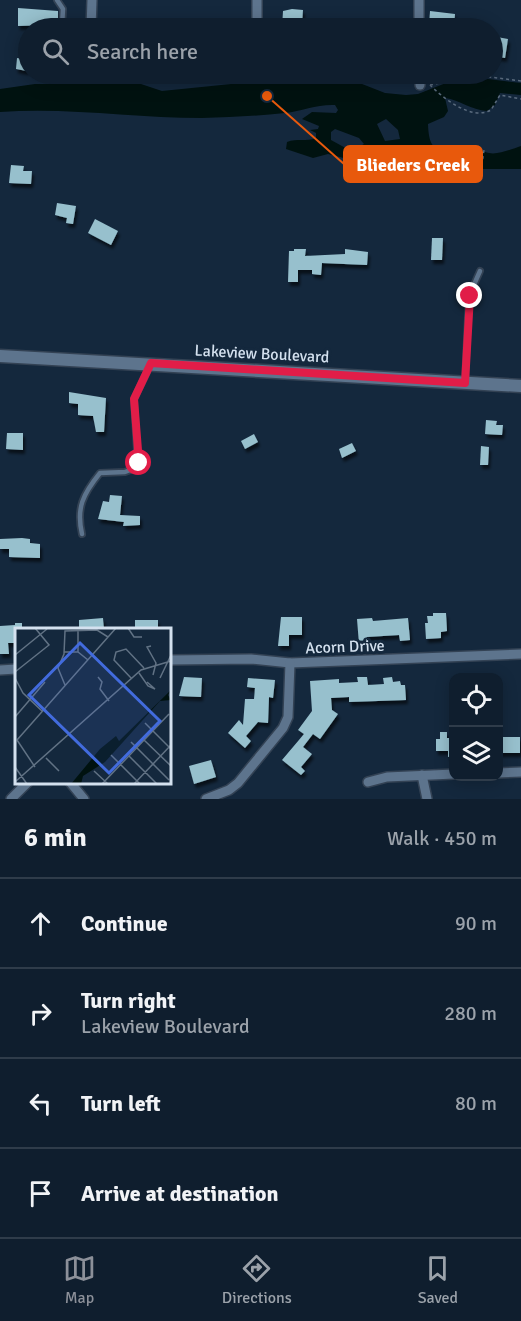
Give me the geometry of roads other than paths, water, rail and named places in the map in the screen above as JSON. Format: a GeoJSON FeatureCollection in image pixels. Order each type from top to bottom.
{"type":"FeatureCollection","features":[{"type":"Feature","properties":{"kind":"street"},"geometry":{"type":"LineString","coordinates":[[91,18],[92,0]]}},
{"type":"Feature","properties":{"kind":"street"},"geometry":{"type":"LineString","coordinates":[[257,0],[257,18]]}},
{"type":"Feature","properties":{"kind":"street"},"geometry":{"type":"LineString","coordinates":[[419,0],[419,18]]}},
{"type":"Feature","properties":{"kind":"street","name":"Lakeview Boulevard"},"geometry":{"type":"LineString","coordinates":[[0,356],[521,386]]}},
{"type":"Feature","properties":{"kind":"street","name":"Acorn Drive"},"geometry":{"type":"LineString","coordinates":[[171,660],[251,659],[290,663],[521,654]]}},
{"type":"Feature","properties":{"kind":"street"},"geometry":{"type":"LineString","coordinates":[[206,799],[229,790],[238,783],[283,728],[290,707],[290,663]]}},
{"type":"Feature","properties":{"kind":"street"},"geometry":{"type":"LineString","coordinates":[[0,670],[15,669]]}},
{"type":"Feature","properties":{"kind":"street"},"geometry":{"type":"LineString","coordinates":[[503,773],[521,772]]}},
{"type":"Feature","properties":{"kind":"street"},"geometry":{"type":"LineString","coordinates":[[368,782],[387,777],[449,774]]}},
{"type":"Feature","properties":{"kind":"street"},"geometry":{"type":"LineString","coordinates":[[422,775],[427,799]]}},
{"type":"Feature","properties":{"kind":"street"},"geometry":{"type":"LineString","coordinates":[[11,799],[26,784]]}},
{"type":"Feature","properties":{"kind":"street"},"geometry":{"type":"LineString","coordinates":[[71,784],[84,799]]}},
{"type":"Feature","properties":{"kind":"lane"},"geometry":{"type":"LineString","coordinates":[[57,0],[63,9],[62,18]]}},
{"type":"Feature","properties":{"kind":"lane"},"geometry":{"type":"LineString","coordinates":[[465,383],[470,296],[480,271]]}},
{"type":"Feature","properties":{"kind":"lane"},"geometry":{"type":"LineString","coordinates":[[82,534],[79,504],[100,473],[124,472],[138,467],[134,399],[151,363]]}},
{"type":"Feature","properties":{"kind":"place","name":"Blieders Creek"},"geometry":{"type":"Point","coordinates":[267,96]}}]}
